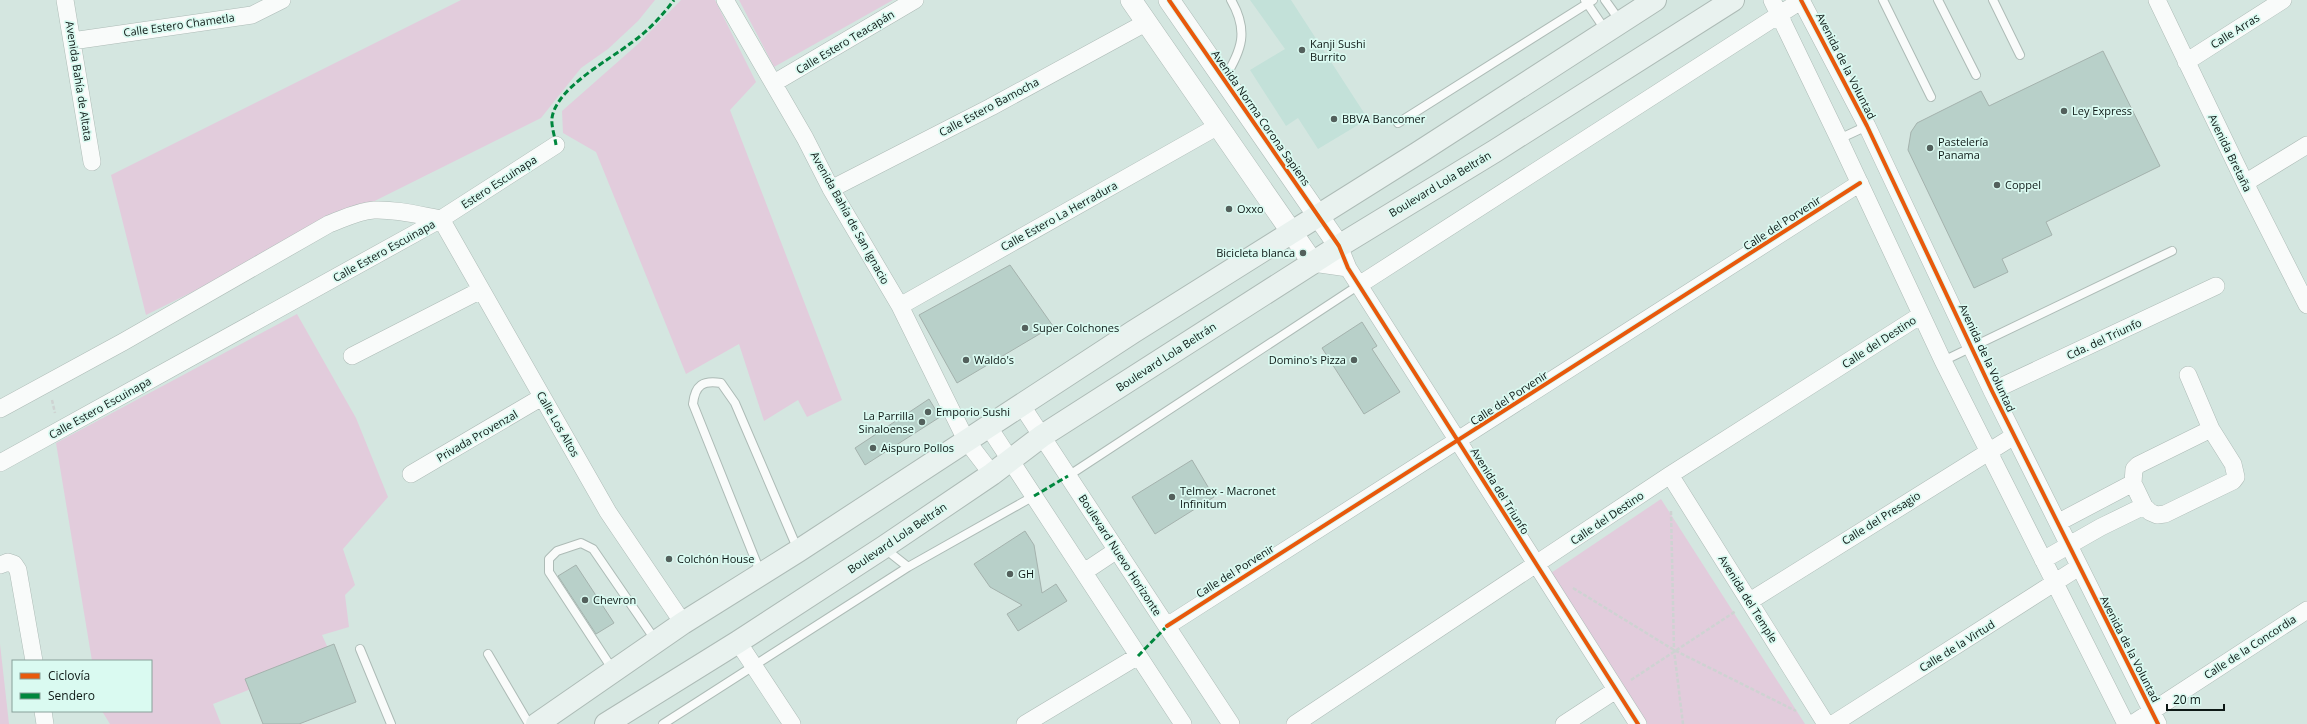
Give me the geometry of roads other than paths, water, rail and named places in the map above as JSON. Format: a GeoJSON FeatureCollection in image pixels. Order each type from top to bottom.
{"type":"FeatureCollection","features":[{"type":"Feature","properties":{"kind":"main road"},"geometry":{"type":"LineString","coordinates":[[537,724],[683,623],[798,551],[966,440],[1022,406],[1291,231],[1655,0]]}},
{"type":"Feature","properties":{"kind":"main road","name":"Boulevard Lola Beltrán"},"geometry":{"type":"LineString","coordinates":[[611,723],[884,547],[992,474],[1042,436],[1339,246],[1495,151],[1733,0]]}},
{"type":"Feature","properties":{"kind":"street","name":"Avenida Bahía de Altata"},"geometry":{"type":"LineString","coordinates":[[66,0],[92,162]]}},
{"type":"Feature","properties":{"kind":"street","name":"Calle Estero Chametla"},"geometry":{"type":"LineString","coordinates":[[72,41],[252,15],[282,0]]}},
{"type":"Feature","properties":{"kind":"street","name":"Avenida Bahía de San Ignacio"},"geometry":{"type":"LineString","coordinates":[[725,0],[774,83],[831,189],[900,306],[966,440],[992,474]]}},
{"type":"Feature","properties":{"kind":"street","name":"Calle Estero Teacapán"},"geometry":{"type":"LineString","coordinates":[[774,83],[915,0]]}},
{"type":"Feature","properties":{"kind":"street"},"geometry":{"type":"LineString","coordinates":[[1131,0],[1313,263],[1348,268]]}},
{"type":"Feature","properties":{"kind":"street","name":"Avenida Norma Corona Sapiens"},"geometry":{"type":"LineString","coordinates":[[1169,0],[1339,246]]}},
{"type":"Feature","properties":{"kind":"street"},"geometry":{"type":"LineString","coordinates":[[1359,285],[1776,7],[1802,0]]}},
{"type":"Feature","properties":{"kind":"street","name":"Avenida de la Voluntad"},"geometry":{"type":"LineString","coordinates":[[1802,0],[1867,126],[1992,391],[2059,522],[2068,545],[2154,718]]}},
{"type":"Feature","properties":{"kind":"street","name":"Avenida Bretaña"},"geometry":{"type":"LineString","coordinates":[[2157,0],[2245,183],[2307,305]]}},
{"type":"Feature","properties":{"kind":"street","name":"Calle Arras"},"geometry":{"type":"LineString","coordinates":[[2186,62],[2283,0]]}},
{"type":"Feature","properties":{"kind":"street"},"geometry":{"type":"LineString","coordinates":[[1776,7],[1840,139],[1943,361],[1987,451],[2126,724]]}},
{"type":"Feature","properties":{"kind":"street","name":"Calle Estero Bamocha"},"geometry":{"type":"LineString","coordinates":[[831,189],[991,107],[1146,22]]}},
{"type":"Feature","properties":{"kind":"street","name":"Calle Estero La Herradura"},"geometry":{"type":"LineString","coordinates":[[900,306],[1218,126]]}},
{"type":"Feature","properties":{"kind":"street","name":"Estero Escuinapa"},"geometry":{"type":"LineString","coordinates":[[441,219],[556,145]]}},
{"type":"Feature","properties":{"kind":"street"},"geometry":{"type":"LineString","coordinates":[[2245,183],[2307,145]]}},
{"type":"Feature","properties":{"kind":"street","name":"Calle del Porvenir"},"geometry":{"type":"LineString","coordinates":[[1166,626],[1860,183]]}},
{"type":"Feature","properties":{"kind":"street","name":"Calle Estero Escuinapa"},"geometry":{"type":"LineString","coordinates":[[0,409],[329,224],[373,210],[401,212],[441,219]]}},
{"type":"Feature","properties":{"kind":"street","name":"Calle Los Altos"},"geometry":{"type":"LineString","coordinates":[[441,219],[608,512],[683,623]]}},
{"type":"Feature","properties":{"kind":"street","name":"Calle Estero Escuinapa"},"geometry":{"type":"LineString","coordinates":[[1,459],[59,431],[441,219]]}},
{"type":"Feature","properties":{"kind":"street","name":"Avenida del Triunfo"},"geometry":{"type":"LineString","coordinates":[[1339,246],[1348,268],[1638,724]]}},
{"type":"Feature","properties":{"kind":"street","name":"Cda. del Triunfo"},"geometry":{"type":"LineString","coordinates":[[1992,391],[2216,286]]}},
{"type":"Feature","properties":{"kind":"street"},"geometry":{"type":"LineString","coordinates":[[352,356],[481,290]]}},
{"type":"Feature","properties":{"kind":"street","name":"Calle del Destino"},"geometry":{"type":"LineString","coordinates":[[1295,724],[1537,565],[1670,475],[1921,315]]}},
{"type":"Feature","properties":{"kind":"street"},"geometry":{"type":"LineString","coordinates":[[2188,375],[2211,429],[2233,464],[2236,477],[2233,481],[2165,514],[2157,515],[2150,512],[2144,506],[2133,483],[2134,470],[2138,465],[2211,429]]}},
{"type":"Feature","properties":{"kind":"street","name":"Privada Provenzal"},"geometry":{"type":"LineString","coordinates":[[411,474],[542,397]]}},
{"type":"Feature","properties":{"kind":"street","name":"Boulevard Nuevo Horizonte"},"geometry":{"type":"LineString","coordinates":[[1022,406],[1231,724]]}},
{"type":"Feature","properties":{"kind":"street"},"geometry":{"type":"LineString","coordinates":[[988,426],[1183,724]]}},
{"type":"Feature","properties":{"kind":"street","name":"Calle del Presagio"},"geometry":{"type":"LineString","coordinates":[[1750,602],[1987,451],[2014,436]]}},
{"type":"Feature","properties":{"kind":"street","name":"Avenida del Temple"},"geometry":{"type":"LineString","coordinates":[[1670,475],[1826,724]]}},
{"type":"Feature","properties":{"kind":"street"},"geometry":{"type":"LineString","coordinates":[[2059,522],[2133,483]]}},
{"type":"Feature","properties":{"kind":"street"},"geometry":{"type":"LineString","coordinates":[[2090,505],[2101,527]]}},
{"type":"Feature","properties":{"kind":"street"},"geometry":{"type":"LineString","coordinates":[[2043,560],[2101,527],[2144,506]]}},
{"type":"Feature","properties":{"kind":"street"},"geometry":{"type":"LineString","coordinates":[[1084,572],[1117,550]]}},
{"type":"Feature","properties":{"kind":"street"},"geometry":{"type":"LineString","coordinates":[[0,565],[8,562],[14,564],[18,570],[34,660]]}},
{"type":"Feature","properties":{"kind":"street","name":"Calle de la Virtud"},"geometry":{"type":"LineString","coordinates":[[1834,724],[2079,567]]}},
{"type":"Feature","properties":{"kind":"street","name":"Calle de la Concordia"},"geometry":{"type":"LineString","coordinates":[[2132,724],[2154,718],[2307,610]]}},
{"type":"Feature","properties":{"kind":"street"},"geometry":{"type":"LineString","coordinates":[[738,642],[792,724]]}},
{"type":"Feature","properties":{"kind":"street"},"geometry":{"type":"LineString","coordinates":[[1025,724],[1138,656]]}},
{"type":"Feature","properties":{"kind":"street"},"geometry":{"type":"LineString","coordinates":[[1564,724],[1616,690]]}},
{"type":"Feature","properties":{"kind":"street"},"geometry":{"type":"LineString","coordinates":[[43,712],[45,724]]}},
{"type":"Feature","properties":{"kind":"lane"},"geometry":{"type":"LineString","coordinates":[[1224,80],[1236,60],[1241,45],[1242,30],[1237,11],[1231,0]]}},
{"type":"Feature","properties":{"kind":"lane"},"geometry":{"type":"LineString","coordinates":[[1605,0],[1614,27]]}},
{"type":"Feature","properties":{"kind":"lane"},"geometry":{"type":"LineString","coordinates":[[1883,0],[1931,97]]}},
{"type":"Feature","properties":{"kind":"lane"},"geometry":{"type":"LineString","coordinates":[[1938,0],[1976,75]]}},
{"type":"Feature","properties":{"kind":"lane"},"geometry":{"type":"LineString","coordinates":[[1993,0],[2020,55]]}},
{"type":"Feature","properties":{"kind":"lane"},"geometry":{"type":"LineString","coordinates":[[1398,123],[1589,1],[1614,27]]}},
{"type":"Feature","properties":{"kind":"lane"},"geometry":{"type":"LineString","coordinates":[[1840,139],[1867,126]]}},
{"type":"Feature","properties":{"kind":"lane"},"geometry":{"type":"LineString","coordinates":[[1943,361],[1971,346],[2172,251]]}},
{"type":"Feature","properties":{"kind":"lane"},"geometry":{"type":"LineString","coordinates":[[1068,476],[1359,285]]}},
{"type":"Feature","properties":{"kind":"lane"},"geometry":{"type":"LineString","coordinates":[[761,574],[693,404],[694,394],[698,387],[703,384],[710,381],[721,383],[735,403],[798,551]]}},
{"type":"Feature","properties":{"kind":"lane"},"geometry":{"type":"LineString","coordinates":[[663,724],[908,566],[1034,496]]}},
{"type":"Feature","properties":{"kind":"lane"},"geometry":{"type":"LineString","coordinates":[[613,670],[549,572],[549,559],[557,551],[582,543],[593,548],[656,642]]}},
{"type":"Feature","properties":{"kind":"lane"},"geometry":{"type":"LineString","coordinates":[[884,547],[908,566]]}},
{"type":"Feature","properties":{"kind":"lane"},"geometry":{"type":"LineString","coordinates":[[360,649],[391,724]]}},
{"type":"Feature","properties":{"kind":"lane"},"geometry":{"type":"LineString","coordinates":[[488,654],[529,724]]}},
{"type":"Feature","properties":{"kind":"place","name":"Kanji Sushi Burrito"},"geometry":{"type":"Point","coordinates":[1302,50]}},
{"type":"Feature","properties":{"kind":"place","name":"Ley Express"},"geometry":{"type":"Point","coordinates":[2064,111]}},
{"type":"Feature","properties":{"kind":"place","name":"BBVA Bancomer"},"geometry":{"type":"Point","coordinates":[1334,119]}},
{"type":"Feature","properties":{"kind":"place","name":"Pastelería Panama"},"geometry":{"type":"Point","coordinates":[1930,148]}},
{"type":"Feature","properties":{"kind":"place","name":"Coppel"},"geometry":{"type":"Point","coordinates":[1997,185]}},
{"type":"Feature","properties":{"kind":"place","name":"Oxxo"},"geometry":{"type":"Point","coordinates":[1229,209]}},
{"type":"Feature","properties":{"kind":"place","name":"Bicicleta blanca"},"geometry":{"type":"Point","coordinates":[1303,253]}},
{"type":"Feature","properties":{"kind":"place","name":"Super Colchones"},"geometry":{"type":"Point","coordinates":[1025,328]}},
{"type":"Feature","properties":{"kind":"place","name":"Waldo's"},"geometry":{"type":"Point","coordinates":[966,360]}},
{"type":"Feature","properties":{"kind":"place","name":"Domino's Pizza"},"geometry":{"type":"Point","coordinates":[1354,360]}},
{"type":"Feature","properties":{"kind":"place","name":"Emporio Sushi"},"geometry":{"type":"Point","coordinates":[928,412]}},
{"type":"Feature","properties":{"kind":"place","name":"La Parrilla Sinaloense"},"geometry":{"type":"Point","coordinates":[922,422]}},
{"type":"Feature","properties":{"kind":"place","name":"Aispuro Pollos"},"geometry":{"type":"Point","coordinates":[873,448]}},
{"type":"Feature","properties":{"kind":"place","name":"Telmex - Macronet Infinitum"},"geometry":{"type":"Point","coordinates":[1172,497]}},
{"type":"Feature","properties":{"kind":"place","name":"Colchón House"},"geometry":{"type":"Point","coordinates":[669,559]}},
{"type":"Feature","properties":{"kind":"place","name":"GH"},"geometry":{"type":"Point","coordinates":[1010,574]}},
{"type":"Feature","properties":{"kind":"place","name":"Chevron"},"geometry":{"type":"Point","coordinates":[585,600]}}]}
